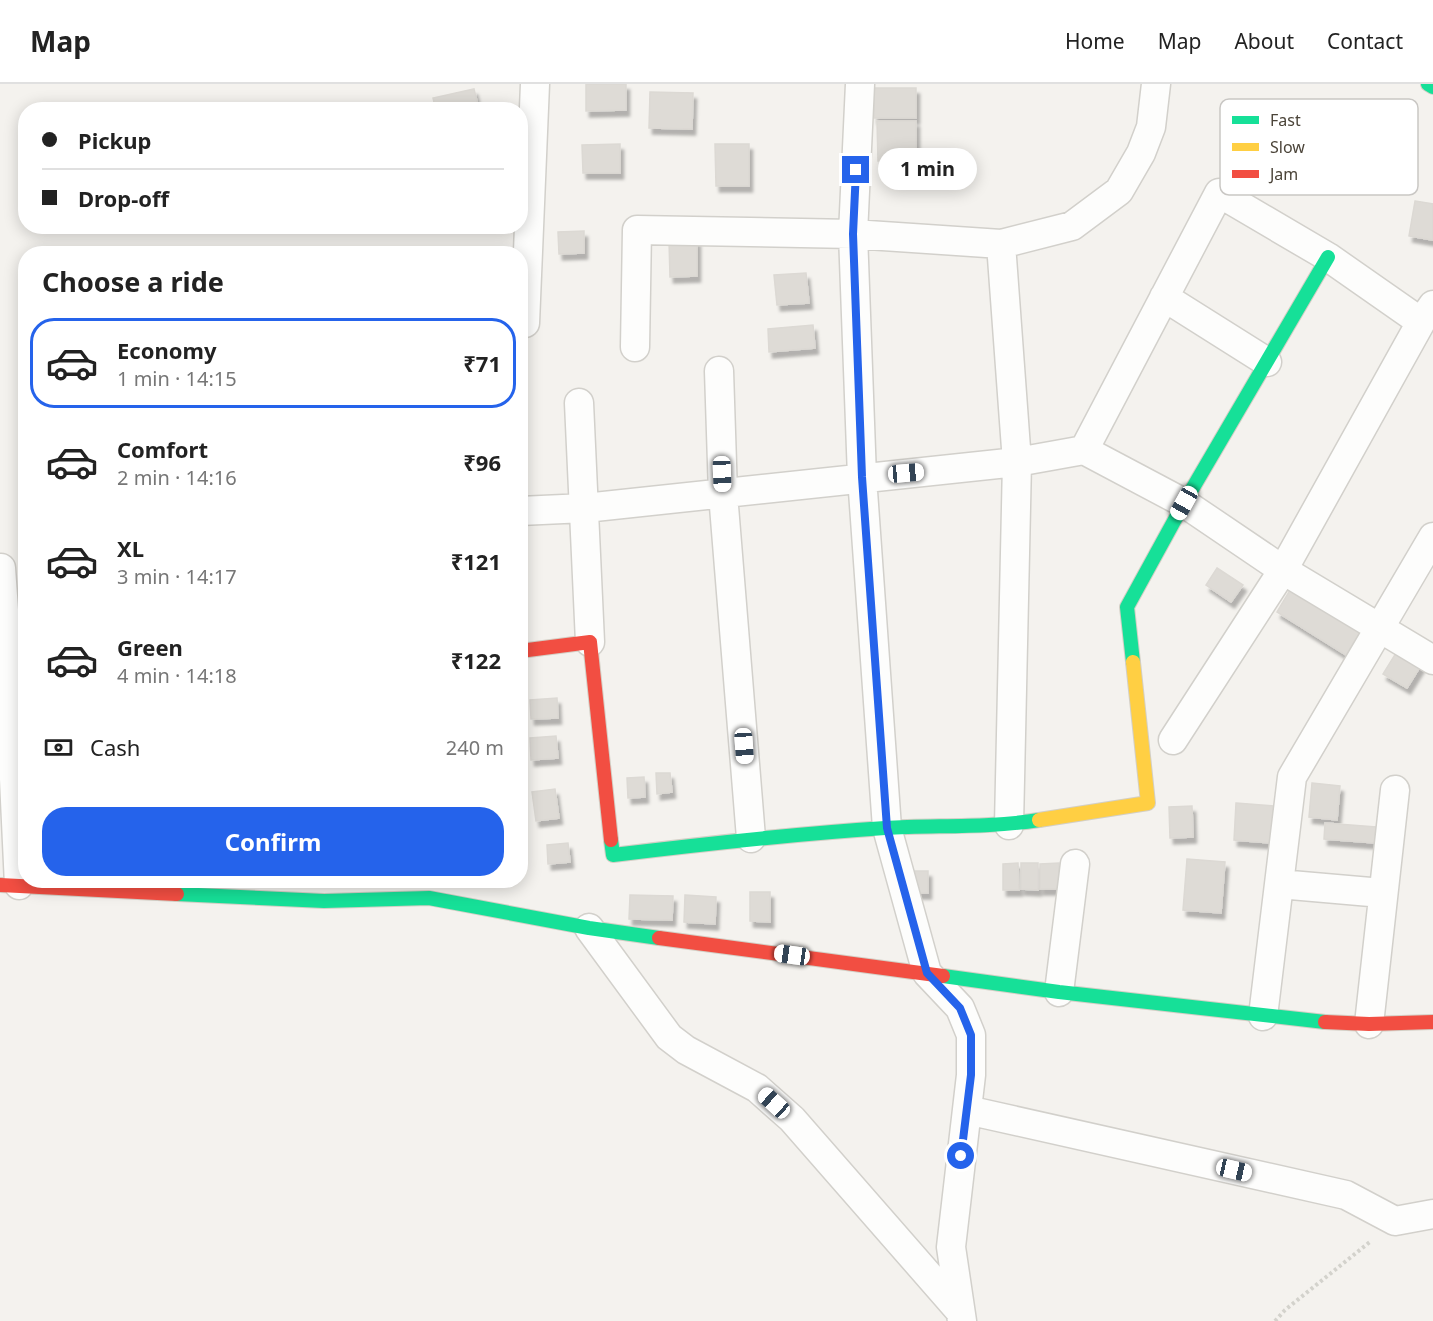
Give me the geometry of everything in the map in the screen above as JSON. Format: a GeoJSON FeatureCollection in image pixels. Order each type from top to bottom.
{"type":"FeatureCollection","features":[{"type":"Feature","properties":{"kind":"street"},"geometry":{"type":"LineString","coordinates":[[528,251],[535,84]]}},
{"type":"Feature","properties":{"kind":"street"},"geometry":{"type":"LineString","coordinates":[[860,84],[853,234],[862,477],[887,828],[927,973],[960,1008],[971,1035],[971,1075],[951,1247],[961,1316]]}},
{"type":"Feature","properties":{"kind":"street"},"geometry":{"type":"LineString","coordinates":[[635,347],[637,230],[853,234],[1001,244],[1072,226],[1119,191],[1141,153],[1150,127],[1156,84]]}},
{"type":"Feature","properties":{"kind":"street"},"geometry":{"type":"LineString","coordinates":[[1428,84],[1433,87]]}},
{"type":"Feature","properties":{"kind":"street"},"geometry":{"type":"LineString","coordinates":[[1084,450],[1220,194]]}},
{"type":"Feature","properties":{"kind":"street"},"geometry":{"type":"LineString","coordinates":[[1173,740],[1283,570],[1427,313],[1222,195]]}},
{"type":"Feature","properties":{"kind":"street"},"geometry":{"type":"LineString","coordinates":[[1001,244],[1017,462],[1009,825]]}},
{"type":"Feature","properties":{"kind":"street"},"geometry":{"type":"LineString","coordinates":[[579,403],[590,642],[614,855],[751,838],[887,828],[1009,825],[1148,802],[1127,607],[1184,503],[1328,257]]}},
{"type":"Feature","properties":{"kind":"street"},"geometry":{"type":"LineString","coordinates":[[1164,297],[1267,362]]}},
{"type":"Feature","properties":{"kind":"street"},"geometry":{"type":"LineString","coordinates":[[718,371],[723,494],[751,838]]}},
{"type":"Feature","properties":{"kind":"street"},"geometry":{"type":"LineString","coordinates":[[528,511],[585,508],[1017,462],[1084,450],[1184,503],[1283,570],[1433,660]]}},
{"type":"Feature","properties":{"kind":"street"},"geometry":{"type":"LineString","coordinates":[[1263,1016],[1292,777],[1433,537]]}},
{"type":"Feature","properties":{"kind":"street"},"geometry":{"type":"LineString","coordinates":[[1,568],[12,694],[9,885]]}},
{"type":"Feature","properties":{"kind":"street"},"geometry":{"type":"LineString","coordinates":[[528,650],[590,642]]}},
{"type":"Feature","properties":{"kind":"street"},"geometry":{"type":"LineString","coordinates":[[1369,1024],[1395,790]]}},
{"type":"Feature","properties":{"kind":"street"},"geometry":{"type":"LineString","coordinates":[[1059,992],[1075,864]]}},
{"type":"Feature","properties":{"kind":"street"},"geometry":{"type":"LineString","coordinates":[[1279,884],[1382,893]]}},
{"type":"Feature","properties":{"kind":"street"},"geometry":{"type":"LineString","coordinates":[[188,888],[323,891],[428,889],[589,928],[1059,992],[1320,1022],[1369,1024],[1433,1022]]}},
{"type":"Feature","properties":{"kind":"street"},"geometry":{"type":"LineString","coordinates":[[589,928],[669,1037],[686,1050],[757,1088],[792,1119],[961,1316]]}},
{"type":"Feature","properties":{"kind":"street"},"geometry":{"type":"LineString","coordinates":[[967,1110],[1346,1195],[1395,1221],[1433,1214]]}},
{"type":"Feature","properties":{"kind":"path"},"geometry":{"type":"LineString","coordinates":[[1275,1321],[1395,1221]]}},
{"type":"Feature","properties":{"kind":"building"},"geometry":{"type":"Polygon","coordinates":[[[586,84],[626,84],[626,110],[586,111],[586,84]]]}},
{"type":"Feature","properties":{"kind":"building"},"geometry":{"type":"Polygon","coordinates":[[[874,88],[916,88],[916,118],[874,118],[874,88]]]}},
{"type":"Feature","properties":{"kind":"building"},"geometry":{"type":"Polygon","coordinates":[[[474,89],[477,102],[434,102],[433,98],[474,89]]]}},
{"type":"Feature","properties":{"kind":"building"},"geometry":{"type":"Polygon","coordinates":[[[650,92],[693,93],[692,129],[649,128],[650,92]]]}},
{"type":"Feature","properties":{"kind":"building"},"geometry":{"type":"Polygon","coordinates":[[[877,121],[916,121],[916,161],[878,161],[877,121]]]}},
{"type":"Feature","properties":{"kind":"building"},"geometry":{"type":"Polygon","coordinates":[[[620,144],[620,173],[583,173],[582,145],[620,144]]]}},
{"type":"Feature","properties":{"kind":"building"},"geometry":{"type":"Polygon","coordinates":[[[715,144],[749,144],[749,186],[716,186],[715,144]]]}},
{"type":"Feature","properties":{"kind":"building"},"geometry":{"type":"Polygon","coordinates":[[[1415,201],[1433,204],[1433,240],[1409,236],[1415,201]]]}},
{"type":"Feature","properties":{"kind":"building"},"geometry":{"type":"Polygon","coordinates":[[[584,231],[584,253],[559,254],[558,232],[584,231]]]}},
{"type":"Feature","properties":{"kind":"building"},"geometry":{"type":"Polygon","coordinates":[[[697,240],[697,276],[670,277],[669,241],[697,240]]]}},
{"type":"Feature","properties":{"kind":"building"},"geometry":{"type":"Polygon","coordinates":[[[806,273],[809,303],[777,305],[774,275],[806,273]]]}},
{"type":"Feature","properties":{"kind":"building"},"geometry":{"type":"Polygon","coordinates":[[[813,325],[815,348],[769,352],[768,329],[813,325]]]}},
{"type":"Feature","properties":{"kind":"building"},"geometry":{"type":"Polygon","coordinates":[[[1217,568],[1243,585],[1231,602],[1206,585],[1217,568]]]}},
{"type":"Feature","properties":{"kind":"building"},"geometry":{"type":"Polygon","coordinates":[[[1293,585],[1363,628],[1346,655],[1277,612],[1293,585]]]}},
{"type":"Feature","properties":{"kind":"building"},"geometry":{"type":"Polygon","coordinates":[[[1401,645],[1425,659],[1407,688],[1383,674],[1401,645]]]}},
{"type":"Feature","properties":{"kind":"building"},"geometry":{"type":"Polygon","coordinates":[[[557,698],[558,718],[531,719],[530,700],[557,698]]]}},
{"type":"Feature","properties":{"kind":"building"},"geometry":{"type":"Polygon","coordinates":[[[556,736],[558,758],[531,760],[530,738],[556,736]]]}},
{"type":"Feature","properties":{"kind":"building"},"geometry":{"type":"Polygon","coordinates":[[[656,773],[670,773],[672,792],[657,794],[656,773]]]}},
{"type":"Feature","properties":{"kind":"building"},"geometry":{"type":"Polygon","coordinates":[[[644,777],[645,797],[628,798],[627,778],[644,777]]]}},
{"type":"Feature","properties":{"kind":"building"},"geometry":{"type":"Polygon","coordinates":[[[1312,783],[1340,786],[1337,820],[1309,817],[1312,783]]]}},
{"type":"Feature","properties":{"kind":"building"},"geometry":{"type":"Polygon","coordinates":[[[555,789],[559,818],[536,821],[532,792],[555,789]]]}},
{"type":"Feature","properties":{"kind":"building"},"geometry":{"type":"Polygon","coordinates":[[[1236,803],[1274,806],[1270,843],[1234,840],[1236,803]]]}},
{"type":"Feature","properties":{"kind":"building"},"geometry":{"type":"Polygon","coordinates":[[[1192,806],[1193,837],[1170,838],[1169,807],[1192,806]]]}},
{"type":"Feature","properties":{"kind":"building"},"geometry":{"type":"Polygon","coordinates":[[[1325,823],[1376,827],[1375,843],[1324,839],[1325,823]]]}},
{"type":"Feature","properties":{"kind":"building"},"geometry":{"type":"Polygon","coordinates":[[[568,843],[570,862],[548,864],[547,845],[568,843]]]}},
{"type":"Feature","properties":{"kind":"building"},"geometry":{"type":"Polygon","coordinates":[[[1187,859],[1225,862],[1221,913],[1183,910],[1187,859]]]}},
{"type":"Feature","properties":{"kind":"building"},"geometry":{"type":"Polygon","coordinates":[[[1018,863],[1019,890],[1003,890],[1003,864],[1018,863]]]}},
{"type":"Feature","properties":{"kind":"building"},"geometry":{"type":"Polygon","coordinates":[[[1021,863],[1038,863],[1038,890],[1021,889],[1021,863]]]}},
{"type":"Feature","properties":{"kind":"building"},"geometry":{"type":"Polygon","coordinates":[[[1059,863],[1059,889],[1040,889],[1040,864],[1059,863]]]}},
{"type":"Feature","properties":{"kind":"building"},"geometry":{"type":"Polygon","coordinates":[[[910,871],[928,871],[928,893],[910,893],[910,871]]]}},
{"type":"Feature","properties":{"kind":"building"},"geometry":{"type":"Polygon","coordinates":[[[750,892],[770,892],[770,922],[750,921],[750,892]]]}},
{"type":"Feature","properties":{"kind":"building"},"geometry":{"type":"Polygon","coordinates":[[[630,895],[673,896],[672,920],[629,919],[630,895]]]}},
{"type":"Feature","properties":{"kind":"building"},"geometry":{"type":"Polygon","coordinates":[[[685,895],[716,897],[715,924],[684,922],[685,895]]]}},
{"type":"Feature","properties":{"kind":"traffic: fast"},"geometry":{"type":"LineString","coordinates":[[1428,84],[1433,87]]}},
{"type":"Feature","properties":{"kind":"traffic: fast"},"geometry":{"type":"LineString","coordinates":[[1133,662],[1127,607],[1184,503],[1328,257]]}},
{"type":"Feature","properties":{"kind":"traffic: fast"},"geometry":{"type":"LineString","coordinates":[[611,840],[613,855],[817,833],[1039,820]]}},
{"type":"Feature","properties":{"kind":"traffic: fast"},"geometry":{"type":"LineString","coordinates":[[177,894],[324,901],[429,898],[589,928],[659,938]]}},
{"type":"Feature","properties":{"kind":"traffic: fast"},"geometry":{"type":"LineString","coordinates":[[943,976],[1059,992],[1325,1022]]}},
{"type":"Feature","properties":{"kind":"traffic: slow"},"geometry":{"type":"LineString","coordinates":[[1039,820],[1148,803],[1133,662]]}},
{"type":"Feature","properties":{"kind":"traffic: jam"},"geometry":{"type":"LineString","coordinates":[[528,650],[590,642],[611,840]]}},
{"type":"Feature","properties":{"kind":"traffic: jam"},"geometry":{"type":"LineString","coordinates":[[0,885],[18,886]]}},
{"type":"Feature","properties":{"kind":"traffic: jam"},"geometry":{"type":"LineString","coordinates":[[59,888],[177,894]]}},
{"type":"Feature","properties":{"kind":"traffic: jam"},"geometry":{"type":"LineString","coordinates":[[659,938],[943,976]]}},
{"type":"Feature","properties":{"kind":"traffic: jam"},"geometry":{"type":"LineString","coordinates":[[1325,1022],[1369,1024],[1433,1022]]}},
{"type":"Feature","properties":{"kind":"route"},"geometry":{"type":"LineString","coordinates":[[856,170],[853,234],[862,477],[887,828],[927,973],[960,1008],[971,1035],[971,1075],[961,1156]]}}]}
